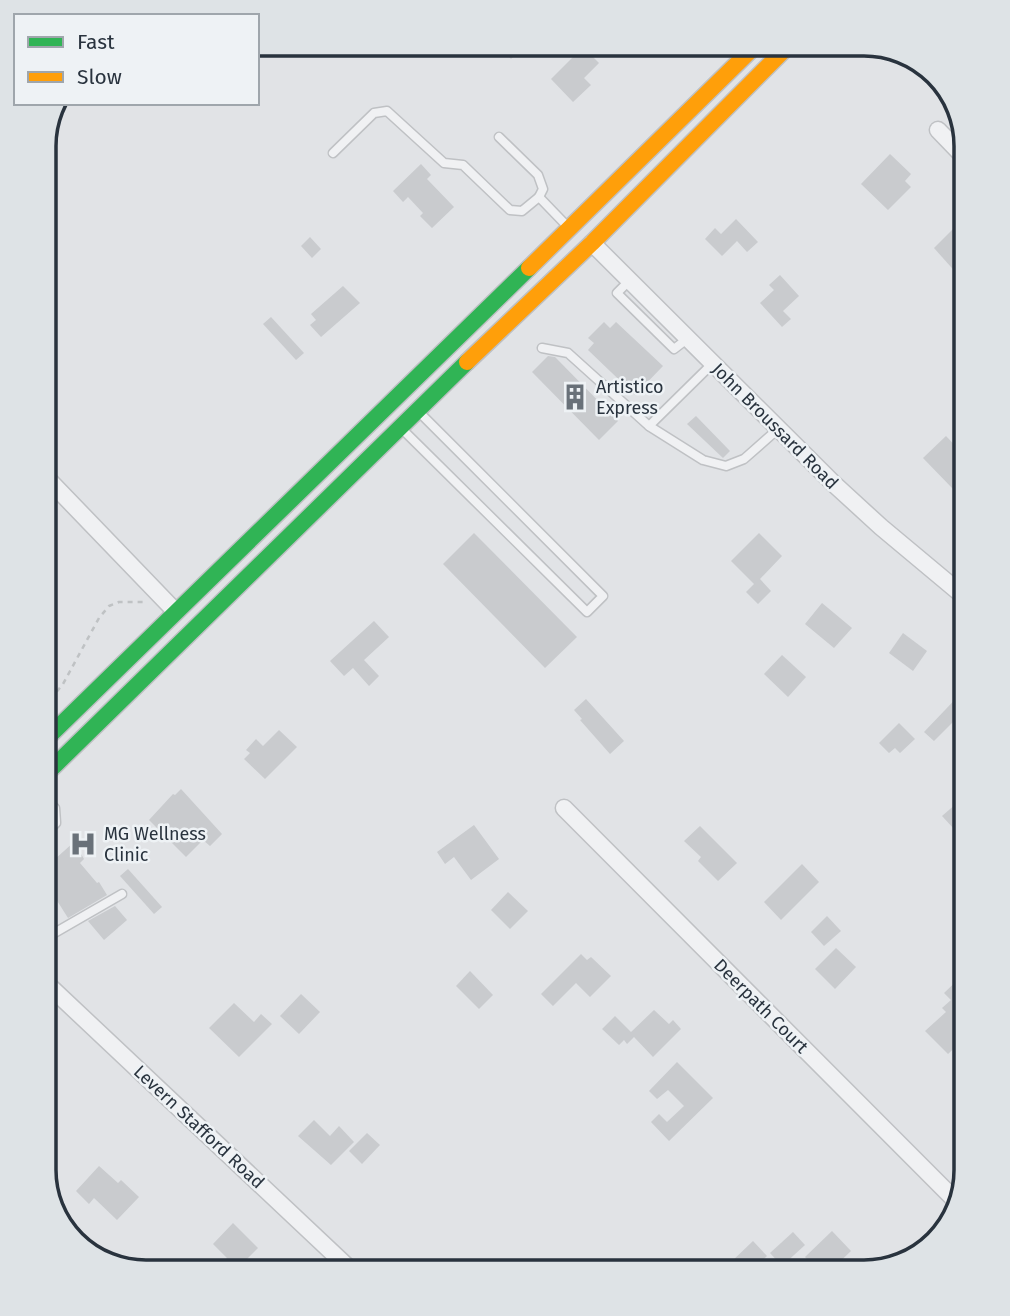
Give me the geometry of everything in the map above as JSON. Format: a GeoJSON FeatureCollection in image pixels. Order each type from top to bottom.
{"type":"FeatureCollection","features":[{"type":"Feature","properties":{"kind":"main road"},"geometry":{"type":"LineString","coordinates":[[56,729],[745,56]]}},
{"type":"Feature","properties":{"kind":"main road"},"geometry":{"type":"LineString","coordinates":[[56,764],[417,410],[592,243],[778,56]]}},
{"type":"Feature","properties":{"kind":"main road"},"geometry":{"type":"LineString","coordinates":[[592,243],[588,229],[638,176],[649,152]]}},
{"type":"Feature","properties":{"kind":"main road"},"geometry":{"type":"LineString","coordinates":[[89,731],[106,701],[133,676],[139,664],[141,646]]}},
{"type":"Feature","properties":{"kind":"street"},"geometry":{"type":"LineString","coordinates":[[700,135],[714,107],[763,56]]}},
{"type":"Feature","properties":{"kind":"street"},"geometry":{"type":"LineString","coordinates":[[938,130],[954,147]]}},
{"type":"Feature","properties":{"kind":"street","name":"John Broussard Road"},"geometry":{"type":"LineString","coordinates":[[592,243],[778,429],[881,527],[954,588]]}},
{"type":"Feature","properties":{"kind":"street"},"geometry":{"type":"LineString","coordinates":[[56,487],[176,612]]}},
{"type":"Feature","properties":{"kind":"street","name":"Deerpath Court"},"geometry":{"type":"LineString","coordinates":[[564,808],[950,1195]]}},
{"type":"Feature","properties":{"kind":"street","name":"Levern Stafford Road"},"geometry":{"type":"LineString","coordinates":[[56,992],[340,1260]]}},
{"type":"Feature","properties":{"kind":"lane"},"geometry":{"type":"LineString","coordinates":[[334,153],[374,113],[387,111],[444,163],[463,165],[510,210],[522,211],[539,197],[543,189],[538,175],[499,136]]}},
{"type":"Feature","properties":{"kind":"lane"},"geometry":{"type":"LineString","coordinates":[[539,197],[569,228]]}},
{"type":"Feature","properties":{"kind":"lane"},"geometry":{"type":"LineString","coordinates":[[629,281],[617,293],[674,349],[687,339]]}},
{"type":"Feature","properties":{"kind":"lane"},"geometry":{"type":"LineString","coordinates":[[636,312],[649,300]]}},
{"type":"Feature","properties":{"kind":"lane"},"geometry":{"type":"LineString","coordinates":[[656,332],[668,320]]}},
{"type":"Feature","properties":{"kind":"lane"},"geometry":{"type":"LineString","coordinates":[[542,348],[568,353],[649,426],[703,460],[726,466],[744,459],[778,429]]}},
{"type":"Feature","properties":{"kind":"lane"},"geometry":{"type":"LineString","coordinates":[[649,426],[712,364]]}},
{"type":"Feature","properties":{"kind":"lane"},"geometry":{"type":"LineString","coordinates":[[400,427],[587,612],[603,596],[417,410]]}},
{"type":"Feature","properties":{"kind":"lane"},"geometry":{"type":"LineString","coordinates":[[56,932],[122,894]]}},
{"type":"Feature","properties":{"kind":"path"},"geometry":{"type":"LineString","coordinates":[[56,692],[99,618],[109,606],[120,602],[154,602]]}},
{"type":"Feature","properties":{"kind":"building"},"geometry":{"type":"Polygon","coordinates":[[[574,56],[592,56],[599,63],[584,78],[591,85],[573,102],[551,79],[574,56]]]}},
{"type":"Feature","properties":{"kind":"building"},"geometry":{"type":"Polygon","coordinates":[[[890,154],[911,174],[905,181],[911,187],[888,210],[861,184],[890,154]]]}},
{"type":"Feature","properties":{"kind":"building"},"geometry":{"type":"Polygon","coordinates":[[[421,164],[431,175],[427,179],[454,207],[432,228],[420,216],[423,213],[408,197],[403,202],[393,191],[421,164]]]}},
{"type":"Feature","properties":{"kind":"building"},"geometry":{"type":"Polygon","coordinates":[[[736,219],[758,242],[747,252],[737,241],[722,256],[705,239],[715,228],[721,234],[736,219]]]}},
{"type":"Feature","properties":{"kind":"building"},"geometry":{"type":"Polygon","coordinates":[[[954,228],[954,270],[934,248],[954,228]]]}},
{"type":"Feature","properties":{"kind":"building"},"geometry":{"type":"Polygon","coordinates":[[[310,237],[321,249],[312,258],[301,246],[310,237]]]}},
{"type":"Feature","properties":{"kind":"building"},"geometry":{"type":"Polygon","coordinates":[[[780,275],[799,296],[783,311],[791,319],[782,327],[760,303],[774,290],[769,285],[780,275]]]}},
{"type":"Feature","properties":{"kind":"building"},"geometry":{"type":"Polygon","coordinates":[[[343,286],[360,303],[321,337],[310,325],[316,320],[311,314],[343,286]]]}},
{"type":"Feature","properties":{"kind":"building"},"geometry":{"type":"Polygon","coordinates":[[[271,317],[304,353],[296,360],[263,324],[271,317]]]}},
{"type":"Feature","properties":{"kind":"building"},"geometry":{"type":"Polygon","coordinates":[[[604,322],[610,328],[616,322],[663,366],[635,395],[588,350],[594,343],[588,338],[604,322]]]}},
{"type":"Feature","properties":{"kind":"building","name":"Artistico Express"},"geometry":{"type":"Polygon","coordinates":[[[548,356],[555,357],[618,421],[599,440],[532,372],[548,356]]]}},
{"type":"Feature","properties":{"kind":"building"},"geometry":{"type":"Polygon","coordinates":[[[696,416],[730,451],[723,458],[687,424],[696,416]]]}},
{"type":"Feature","properties":{"kind":"building"},"geometry":{"type":"Polygon","coordinates":[[[946,436],[954,444],[954,488],[953,489],[923,458],[946,436]]]}},
{"type":"Feature","properties":{"kind":"building"},"geometry":{"type":"Polygon","coordinates":[[[474,533],[577,637],[545,668],[443,564],[474,533]]]}},
{"type":"Feature","properties":{"kind":"building"},"geometry":{"type":"Polygon","coordinates":[[[759,533],[782,556],[760,579],[771,591],[758,604],[746,592],[754,584],[731,561],[759,533]]]}},
{"type":"Feature","properties":{"kind":"building"},"geometry":{"type":"Polygon","coordinates":[[[822,603],[852,628],[834,648],[805,624],[822,603]]]}},
{"type":"Feature","properties":{"kind":"building"},"geometry":{"type":"Polygon","coordinates":[[[374,621],[389,637],[364,660],[379,676],[369,686],[353,668],[344,676],[330,661],[374,621]]]}},
{"type":"Feature","properties":{"kind":"building"},"geometry":{"type":"Polygon","coordinates":[[[903,633],[927,651],[913,671],[889,653],[903,633]]]}},
{"type":"Feature","properties":{"kind":"building"},"geometry":{"type":"Polygon","coordinates":[[[782,655],[806,677],[788,697],[764,674],[782,655]]]}},
{"type":"Feature","properties":{"kind":"building"},"geometry":{"type":"Polygon","coordinates":[[[586,699],[624,741],[610,754],[574,710],[586,699]]]}},
{"type":"Feature","properties":{"kind":"building"},"geometry":{"type":"Polygon","coordinates":[[[954,701],[954,721],[934,741],[924,732],[954,701]]]}},
{"type":"Feature","properties":{"kind":"building"},"geometry":{"type":"Polygon","coordinates":[[[899,723],[915,739],[900,753],[895,748],[889,753],[879,743],[899,723]]]}},
{"type":"Feature","properties":{"kind":"building"},"geometry":{"type":"Polygon","coordinates":[[[279,730],[297,747],[265,779],[244,759],[250,753],[246,750],[256,739],[263,746],[279,730]]]}},
{"type":"Feature","properties":{"kind":"building"},"geometry":{"type":"Polygon","coordinates":[[[181,789],[222,834],[210,846],[203,840],[186,857],[149,820],[181,789]]]}},
{"type":"Feature","properties":{"kind":"building"},"geometry":{"type":"Polygon","coordinates":[[[954,806],[954,829],[942,816],[954,806]]]}},
{"type":"Feature","properties":{"kind":"building"},"geometry":{"type":"Polygon","coordinates":[[[474,825],[499,859],[471,880],[454,857],[445,864],[437,852],[474,825]]]}},
{"type":"Feature","properties":{"kind":"building"},"geometry":{"type":"Polygon","coordinates":[[[700,826],[737,863],[718,881],[698,861],[701,857],[684,841],[700,826]]]}},
{"type":"Feature","properties":{"kind":"building"},"geometry":{"type":"Polygon","coordinates":[[[74,842],[84,859],[80,863],[97,883],[99,882],[107,895],[68,918],[56,899],[56,858],[74,842]]]}},
{"type":"Feature","properties":{"kind":"building"},"geometry":{"type":"Polygon","coordinates":[[[802,864],[819,882],[781,920],[764,902],[802,864]]]}},
{"type":"Feature","properties":{"kind":"building"},"geometry":{"type":"Polygon","coordinates":[[[128,869],[162,907],[154,914],[120,876],[128,869]]]}},
{"type":"Feature","properties":{"kind":"building"},"geometry":{"type":"Polygon","coordinates":[[[508,892],[528,911],[510,929],[491,910],[508,892]]]}},
{"type":"Feature","properties":{"kind":"building"},"geometry":{"type":"Polygon","coordinates":[[[115,906],[127,920],[104,940],[88,921],[115,906]]]}},
{"type":"Feature","properties":{"kind":"building"},"geometry":{"type":"Polygon","coordinates":[[[827,916],[841,931],[824,946],[811,932],[827,916]]]}},
{"type":"Feature","properties":{"kind":"building"},"geometry":{"type":"Polygon","coordinates":[[[836,948],[856,967],[835,989],[815,969],[836,948]]]}},
{"type":"Feature","properties":{"kind":"building"},"geometry":{"type":"Polygon","coordinates":[[[581,954],[587,960],[591,957],[611,976],[590,997],[576,983],[553,1006],[541,994],[581,954]]]}},
{"type":"Feature","properties":{"kind":"building"},"geometry":{"type":"Polygon","coordinates":[[[470,971],[493,995],[479,1009],[456,986],[470,971]]]}},
{"type":"Feature","properties":{"kind":"building"},"geometry":{"type":"Polygon","coordinates":[[[954,983],[954,1048],[948,1054],[925,1031],[946,1012],[942,1008],[951,1000],[944,993],[954,983]]]}},
{"type":"Feature","properties":{"kind":"building"},"geometry":{"type":"Polygon","coordinates":[[[301,994],[320,1012],[299,1034],[280,1016],[301,994]]]}},
{"type":"Feature","properties":{"kind":"building"},"geometry":{"type":"Polygon","coordinates":[[[234,1003],[254,1022],[261,1014],[272,1024],[239,1057],[209,1028],[234,1003]]]}},
{"type":"Feature","properties":{"kind":"building"},"geometry":{"type":"Polygon","coordinates":[[[654,1010],[669,1024],[673,1020],[681,1029],[653,1057],[634,1037],[627,1044],[624,1040],[619,1045],[602,1029],[615,1016],[631,1032],[654,1010]]]}},
{"type":"Feature","properties":{"kind":"building"},"geometry":{"type":"Polygon","coordinates":[[[677,1062],[713,1098],[669,1141],[651,1122],[659,1114],[667,1122],[684,1106],[668,1090],[657,1099],[649,1091],[677,1062]]]}},
{"type":"Feature","properties":{"kind":"building"},"geometry":{"type":"Polygon","coordinates":[[[314,1120],[330,1136],[339,1126],[354,1142],[331,1165],[298,1136],[314,1120]]]}},
{"type":"Feature","properties":{"kind":"building"},"geometry":{"type":"Polygon","coordinates":[[[367,1133],[380,1145],[362,1164],[349,1151],[367,1133]]]}},
{"type":"Feature","properties":{"kind":"building"},"geometry":{"type":"Polygon","coordinates":[[[99,1166],[118,1183],[121,1180],[139,1197],[117,1220],[94,1198],[89,1204],[76,1191],[99,1166]]]}},
{"type":"Feature","properties":{"kind":"building"},"geometry":{"type":"Polygon","coordinates":[[[233,1223],[258,1248],[246,1260],[225,1260],[227,1258],[213,1244],[233,1223]]]}},
{"type":"Feature","properties":{"kind":"building"},"geometry":{"type":"Polygon","coordinates":[[[832,1231],[851,1251],[842,1260],[808,1260],[805,1257],[832,1231]]]}},
{"type":"Feature","properties":{"kind":"building"},"geometry":{"type":"Polygon","coordinates":[[[793,1232],[805,1245],[789,1260],[776,1260],[770,1253],[793,1232]]]}},
{"type":"Feature","properties":{"kind":"building"},"geometry":{"type":"Polygon","coordinates":[[[753,1241],[767,1256],[763,1260],[733,1260],[753,1241]]]}},
{"type":"Feature","properties":{"kind":"traffic: fast"},"geometry":{"type":"LineString","coordinates":[[56,729],[529,268]]}},
{"type":"Feature","properties":{"kind":"traffic: fast"},"geometry":{"type":"LineString","coordinates":[[56,764],[467,362]]}},
{"type":"Feature","properties":{"kind":"traffic: slow"},"geometry":{"type":"LineString","coordinates":[[529,268],[745,56]]}},
{"type":"Feature","properties":{"kind":"traffic: slow"},"geometry":{"type":"LineString","coordinates":[[467,362],[592,243],[778,56]]}},
{"type":"Feature","properties":{"kind":"place","name":"Artistico Express"},"geometry":{"type":"Point","coordinates":[575,397]}},
{"type":"Feature","properties":{"kind":"place","name":"MG Wellness Clinic"},"geometry":{"type":"Point","coordinates":[83,844]}}]}
